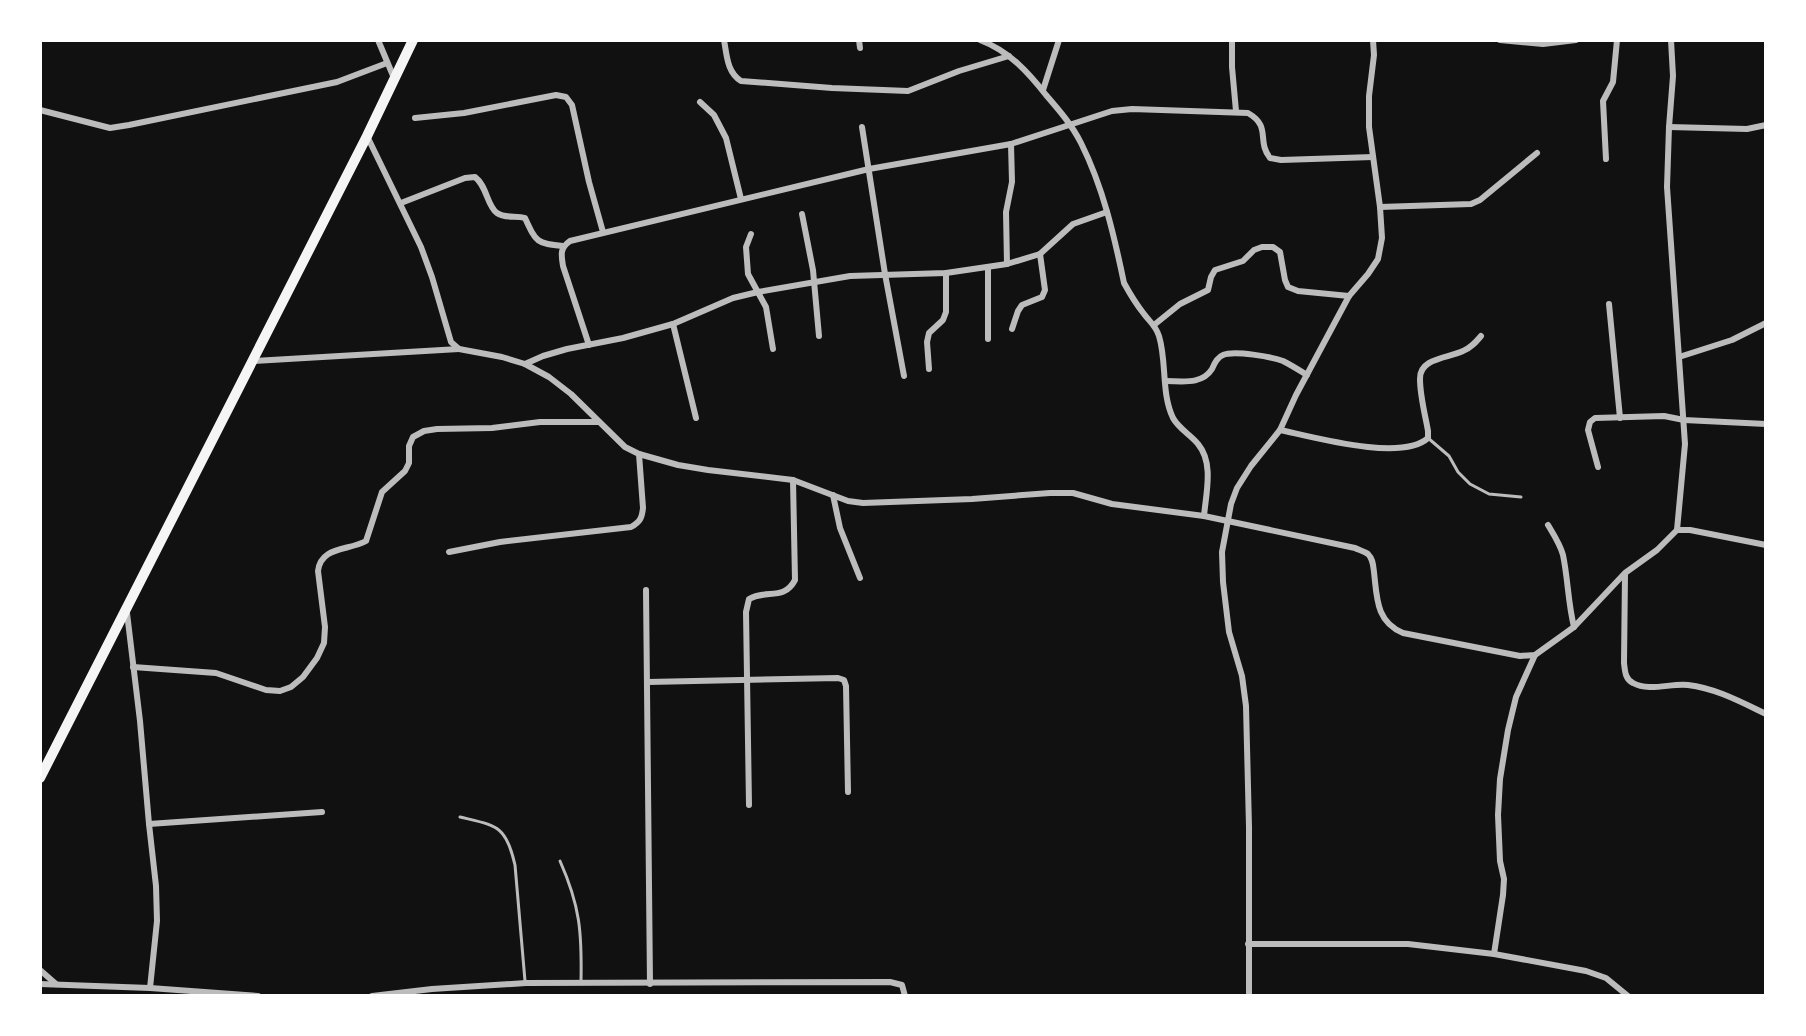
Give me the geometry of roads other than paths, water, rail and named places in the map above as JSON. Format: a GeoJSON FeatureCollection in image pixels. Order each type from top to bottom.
{"type":"FeatureCollection","features":[{"type":"Feature","properties":{"kind":"main road"},"geometry":{"type":"LineString","coordinates":[[40,778],[367,136],[413,40]]}},
{"type":"Feature","properties":{"kind":"street"},"geometry":{"type":"LineString","coordinates":[[378,40],[394,79]]}},
{"type":"Feature","properties":{"kind":"street"},"geometry":{"type":"LineString","coordinates":[[724,40],[730,70],[733,76],[741,81],[832,88],[908,91],[959,71],[1010,56]]}},
{"type":"Feature","properties":{"kind":"street"},"geometry":{"type":"LineString","coordinates":[[859,40],[860,48]]}},
{"type":"Feature","properties":{"kind":"street"},"geometry":{"type":"LineString","coordinates":[[980,40],[994,45],[1025,69],[1070,125],[1080,142],[1097,180],[1107,212],[1124,283],[1160,337],[1168,403],[1173,418],[1205,454],[1208,467],[1204,516]]}},
{"type":"Feature","properties":{"kind":"street"},"geometry":{"type":"LineString","coordinates":[[1043,90],[1059,40]]}},
{"type":"Feature","properties":{"kind":"street"},"geometry":{"type":"LineString","coordinates":[[1233,40],[1232,67],[1236,111]]}},
{"type":"Feature","properties":{"kind":"street"},"geometry":{"type":"LineString","coordinates":[[1249,996],[1250,827],[1246,706],[1242,676],[1229,632],[1222,582],[1222,552],[1227,520],[1237,488],[1251,466],[1280,430],[1349,296],[1378,259],[1382,238],[1380,207],[1369,128],[1373,40]]}},
{"type":"Feature","properties":{"kind":"street"},"geometry":{"type":"LineString","coordinates":[[1500,40],[1543,44],[1576,40]]}},
{"type":"Feature","properties":{"kind":"street"},"geometry":{"type":"LineString","coordinates":[[1606,159],[1603,101],[1614,82],[1617,40]]}},
{"type":"Feature","properties":{"kind":"street"},"geometry":{"type":"LineString","coordinates":[[1494,954],[1504,879],[1500,861],[1498,815],[1500,779],[1516,697],[1535,655],[1574,627],[1626,573],[1657,550],[1677,530],[1685,444],[1667,187],[1668,127],[1673,76],[1671,40]]}},
{"type":"Feature","properties":{"kind":"street"},"geometry":{"type":"LineString","coordinates":[[40,110],[110,128],[337,82],[387,63]]}},
{"type":"Feature","properties":{"kind":"street"},"geometry":{"type":"LineString","coordinates":[[415,118],[464,113],[556,95],[566,97],[572,105],[603,232]]}},
{"type":"Feature","properties":{"kind":"street"},"geometry":{"type":"LineString","coordinates":[[700,102],[714,115],[726,138],[741,199]]}},
{"type":"Feature","properties":{"kind":"street"},"geometry":{"type":"LineString","coordinates":[[589,345],[561,255],[563,246],[570,241],[603,232],[869,170],[1011,144],[1112,111],[1122,110],[1248,113],[1262,124],[1265,151],[1270,158],[1281,160],[1373,157]]}},
{"type":"Feature","properties":{"kind":"street"},"geometry":{"type":"LineString","coordinates":[[1668,127],[1747,129],[1766,125]]}},
{"type":"Feature","properties":{"kind":"street"},"geometry":{"type":"LineString","coordinates":[[862,127],[904,376]]}},
{"type":"Feature","properties":{"kind":"street"},"geometry":{"type":"LineString","coordinates":[[367,136],[421,247],[451,342],[459,349]]}},
{"type":"Feature","properties":{"kind":"street"},"geometry":{"type":"LineString","coordinates":[[1007,264],[1006,212],[1012,182],[1011,144]]}},
{"type":"Feature","properties":{"kind":"street"},"geometry":{"type":"LineString","coordinates":[[1380,207],[1471,204],[1480,200],[1537,153]]}},
{"type":"Feature","properties":{"kind":"street"},"geometry":{"type":"LineString","coordinates":[[401,203],[465,178],[475,177],[482,182],[495,212],[500,215],[525,218],[539,243],[563,246]]}},
{"type":"Feature","properties":{"kind":"street"},"geometry":{"type":"LineString","coordinates":[[525,364],[543,356],[673,324],[733,298],[758,292],[814,281],[885,274],[946,273],[1007,264],[1040,254],[1073,224],[1087,217],[1107,212]]}},
{"type":"Feature","properties":{"kind":"street"},"geometry":{"type":"LineString","coordinates":[[802,214],[814,281],[819,336]]}},
{"type":"Feature","properties":{"kind":"street"},"geometry":{"type":"LineString","coordinates":[[751,234],[746,247],[748,274],[765,307],[773,349]]}},
{"type":"Feature","properties":{"kind":"street"},"geometry":{"type":"LineString","coordinates":[[1154,325],[1180,304],[1208,290],[1215,270],[1243,261],[1254,250],[1262,247],[1273,247],[1280,252],[1288,287],[1298,291],[1349,296]]}},
{"type":"Feature","properties":{"kind":"street"},"geometry":{"type":"LineString","coordinates":[[1012,329],[1022,305],[1042,297],[1045,290],[1040,254]]}},
{"type":"Feature","properties":{"kind":"street"},"geometry":{"type":"LineString","coordinates":[[988,268],[988,339]]}},
{"type":"Feature","properties":{"kind":"street"},"geometry":{"type":"LineString","coordinates":[[929,369],[927,342],[929,333],[943,320],[946,312],[946,273]]}},
{"type":"Feature","properties":{"kind":"street"},"geometry":{"type":"LineString","coordinates":[[1609,304],[1620,418]]}},
{"type":"Feature","properties":{"kind":"street"},"geometry":{"type":"LineString","coordinates":[[1679,357],[1732,340],[1766,322]]}},
{"type":"Feature","properties":{"kind":"street"},"geometry":{"type":"LineString","coordinates":[[673,324],[696,418]]}},
{"type":"Feature","properties":{"kind":"street"},"geometry":{"type":"LineString","coordinates":[[1280,430],[1378,448],[1414,446],[1428,438],[1420,371],[1427,364],[1473,346],[1481,336]]}},
{"type":"Feature","properties":{"kind":"street"},"geometry":{"type":"LineString","coordinates":[[252,361],[459,349],[525,364],[549,377],[571,394],[625,447],[639,454],[678,465],[794,480],[848,501],[863,503],[1073,493],[1112,504],[1227,520],[1366,552],[1373,562],[1383,618],[1391,628],[1403,633],[1520,656],[1535,655]]}},
{"type":"Feature","properties":{"kind":"street"},"geometry":{"type":"LineString","coordinates":[[1166,381],[1200,380],[1208,375],[1223,355],[1232,353],[1282,361],[1307,375]]}},
{"type":"Feature","properties":{"kind":"street"},"geometry":{"type":"LineString","coordinates":[[1598,467],[1588,430],[1590,422],[1595,418],[1664,416],[1684,420],[1766,424]]}},
{"type":"Feature","properties":{"kind":"street"},"geometry":{"type":"LineString","coordinates":[[133,667],[216,673],[266,690],[280,691],[291,687],[303,677],[324,643],[325,627],[318,571],[319,562],[325,555],[366,541],[382,492],[405,471],[409,463],[409,446],[413,437],[424,431],[437,429],[599,422]]}},
{"type":"Feature","properties":{"kind":"street"},"geometry":{"type":"LineString","coordinates":[[449,552],[500,542],[631,526],[638,523],[643,516],[639,454]]}},
{"type":"Feature","properties":{"kind":"street"},"geometry":{"type":"LineString","coordinates":[[749,805],[746,612],[750,600],[756,596],[781,593],[790,589],[795,580],[794,480]]}},
{"type":"Feature","properties":{"kind":"street"},"geometry":{"type":"LineString","coordinates":[[833,495],[840,528],[860,578]]}},
{"type":"Feature","properties":{"kind":"street"},"geometry":{"type":"LineString","coordinates":[[1548,525],[1563,555],[1568,603],[1574,627]]}},
{"type":"Feature","properties":{"kind":"street"},"geometry":{"type":"LineString","coordinates":[[1677,530],[1690,530],[1766,545]]}},
{"type":"Feature","properties":{"kind":"street"},"geometry":{"type":"LineString","coordinates":[[1626,573],[1624,663],[1626,675],[1631,682],[1643,686],[1687,685],[1705,689],[1728,696],[1766,714]]}},
{"type":"Feature","properties":{"kind":"street"},"geometry":{"type":"LineString","coordinates":[[646,590],[650,984]]}},
{"type":"Feature","properties":{"kind":"street"},"geometry":{"type":"LineString","coordinates":[[126,612],[140,720],[156,898],[157,921],[150,988]]}},
{"type":"Feature","properties":{"kind":"street"},"geometry":{"type":"LineString","coordinates":[[648,682],[838,678],[844,680],[848,792]]}},
{"type":"Feature","properties":{"kind":"street"},"geometry":{"type":"LineString","coordinates":[[149,824],[322,812]]}},
{"type":"Feature","properties":{"kind":"street"},"geometry":{"type":"LineString","coordinates":[[1248,944],[1408,944],[1494,954],[1586,971],[1606,978],[1628,996]]}},
{"type":"Feature","properties":{"kind":"street"},"geometry":{"type":"LineString","coordinates":[[40,970],[57,984]]}},
{"type":"Feature","properties":{"kind":"street"},"geometry":{"type":"LineString","coordinates":[[372,996],[432,989],[526,983],[890,982],[902,985],[905,996]]}},
{"type":"Feature","properties":{"kind":"street"},"geometry":{"type":"LineString","coordinates":[[40,984],[150,988],[258,996]]}},
{"type":"Feature","properties":{"kind":"lane"},"geometry":{"type":"LineString","coordinates":[[1428,438],[1449,456],[1458,472],[1470,484],[1489,494],[1521,497]]}},
{"type":"Feature","properties":{"kind":"lane"},"geometry":{"type":"LineString","coordinates":[[460,817],[496,826],[506,836],[512,850],[526,983]]}},
{"type":"Feature","properties":{"kind":"lane"},"geometry":{"type":"LineString","coordinates":[[560,861],[572,887],[578,915],[582,939],[581,983]]}}]}
